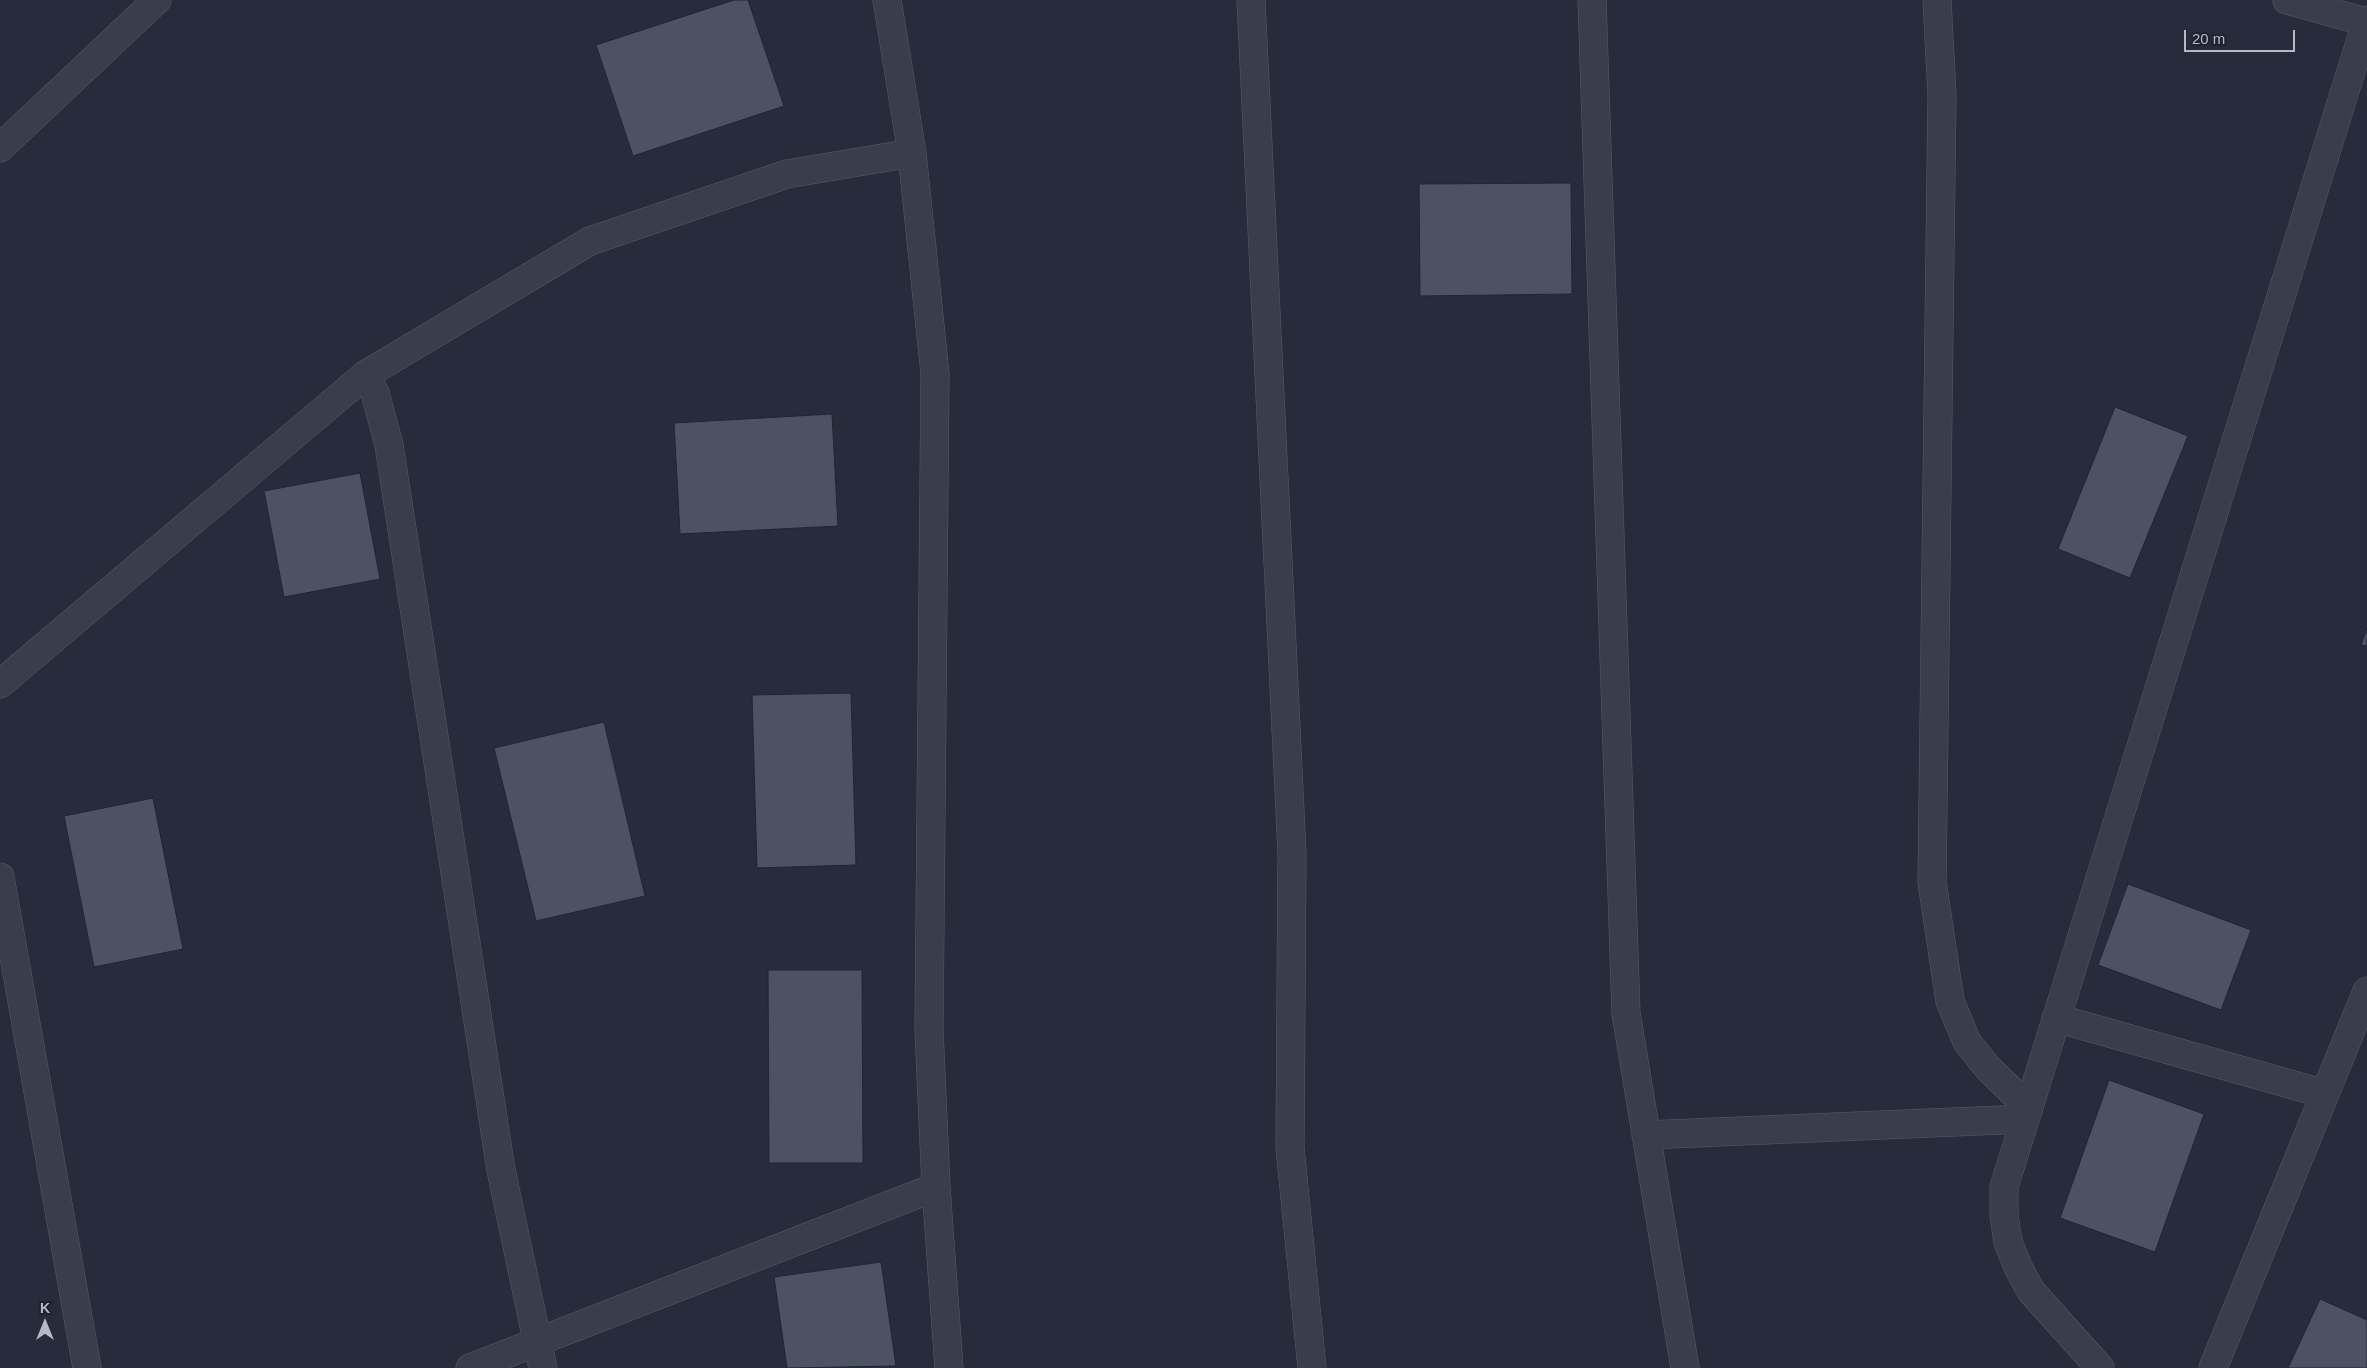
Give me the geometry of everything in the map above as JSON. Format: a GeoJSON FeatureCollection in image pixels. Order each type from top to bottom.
{"type":"FeatureCollection","features":[{"type":"Feature","properties":{"kind":"street"},"geometry":{"type":"LineString","coordinates":[[0,148],[157,0]]}},
{"type":"Feature","properties":{"kind":"street"},"geometry":{"type":"LineString","coordinates":[[887,0],[912,152],[935,374],[929,1030],[936,1187],[949,1368]]}},
{"type":"Feature","properties":{"kind":"street"},"geometry":{"type":"LineString","coordinates":[[1251,0],[1292,853],[1290,1148],[1312,1368]]}},
{"type":"Feature","properties":{"kind":"street"},"geometry":{"type":"LineString","coordinates":[[1592,0],[1626,1013],[1685,1368]]}},
{"type":"Feature","properties":{"kind":"street"},"geometry":{"type":"LineString","coordinates":[[1937,0],[1942,94],[1932,882],[1950,1001],[1967,1042],[2026,1113]]}},
{"type":"Feature","properties":{"kind":"street"},"geometry":{"type":"LineString","coordinates":[[2100,1368],[2031,1291],[2018,1267],[2008,1242],[2004,1215],[2004,1187],[2367,21],[2287,0]]}},
{"type":"Feature","properties":{"kind":"street"},"geometry":{"type":"LineString","coordinates":[[0,684],[365,375],[590,240],[787,174],[912,152]]}},
{"type":"Feature","properties":{"kind":"street"},"geometry":{"type":"LineString","coordinates":[[365,375],[376,393],[389,445],[501,1170],[543,1368]]}},
{"type":"Feature","properties":{"kind":"street"},"geometry":{"type":"LineString","coordinates":[[0,877],[87,1368]]}},
{"type":"Feature","properties":{"kind":"street"},"geometry":{"type":"LineString","coordinates":[[2213,1368],[2367,991]]}},
{"type":"Feature","properties":{"kind":"street"},"geometry":{"type":"LineString","coordinates":[[2056,1018],[2325,1094]]}},
{"type":"Feature","properties":{"kind":"street"},"geometry":{"type":"LineString","coordinates":[[1646,1135],[2026,1113]]}},
{"type":"Feature","properties":{"kind":"street"},"geometry":{"type":"LineString","coordinates":[[470,1368],[936,1187]]}},
{"type":"Feature","properties":{"kind":"building"},"geometry":{"type":"Polygon","coordinates":[[[734,0],[748,0],[784,106],[633,156],[596,45],[734,0]]]}},
{"type":"Feature","properties":{"kind":"building"},"geometry":{"type":"Polygon","coordinates":[[[1571,183],[1572,294],[1420,296],[1419,184],[1571,183]]]}},
{"type":"Feature","properties":{"kind":"building"},"geometry":{"type":"Polygon","coordinates":[[[2115,407],[2188,436],[2130,578],[2058,549],[2115,407]]]}},
{"type":"Feature","properties":{"kind":"building"},"geometry":{"type":"Polygon","coordinates":[[[832,414],[838,526],[680,534],[674,423],[832,414]]]}},
{"type":"Feature","properties":{"kind":"building"},"geometry":{"type":"Polygon","coordinates":[[[360,473],[380,579],[284,597],[264,491],[360,473]]]}},
{"type":"Feature","properties":{"kind":"building"},"geometry":{"type":"Polygon","coordinates":[[[2367,628],[2367,646],[2361,645],[2367,628]]]}},
{"type":"Feature","properties":{"kind":"building"},"geometry":{"type":"Polygon","coordinates":[[[851,693],[856,865],[757,868],[752,695],[851,693]]]}},
{"type":"Feature","properties":{"kind":"building"},"geometry":{"type":"Polygon","coordinates":[[[604,722],[645,896],[536,921],[494,748],[604,722]]]}},
{"type":"Feature","properties":{"kind":"building"},"geometry":{"type":"Polygon","coordinates":[[[153,798],[183,949],[94,967],[64,816],[153,798]]]}},
{"type":"Feature","properties":{"kind":"building"},"geometry":{"type":"Polygon","coordinates":[[[2128,884],[2251,930],[2221,1010],[2098,965],[2128,884]]]}},
{"type":"Feature","properties":{"kind":"building"},"geometry":{"type":"Polygon","coordinates":[[[768,970],[862,970],[863,1163],[769,1163],[768,970]]]}},
{"type":"Feature","properties":{"kind":"building"},"geometry":{"type":"Polygon","coordinates":[[[2109,1080],[2204,1114],[2155,1252],[2060,1218],[2109,1080]]]}},
{"type":"Feature","properties":{"kind":"building"},"geometry":{"type":"Polygon","coordinates":[[[881,1262],[896,1366],[787,1368],[774,1277],[881,1262]]]}},
{"type":"Feature","properties":{"kind":"building"},"geometry":{"type":"Polygon","coordinates":[[[2320,1299],[2367,1320],[2367,1368],[2288,1368],[2320,1299]]]}}]}
